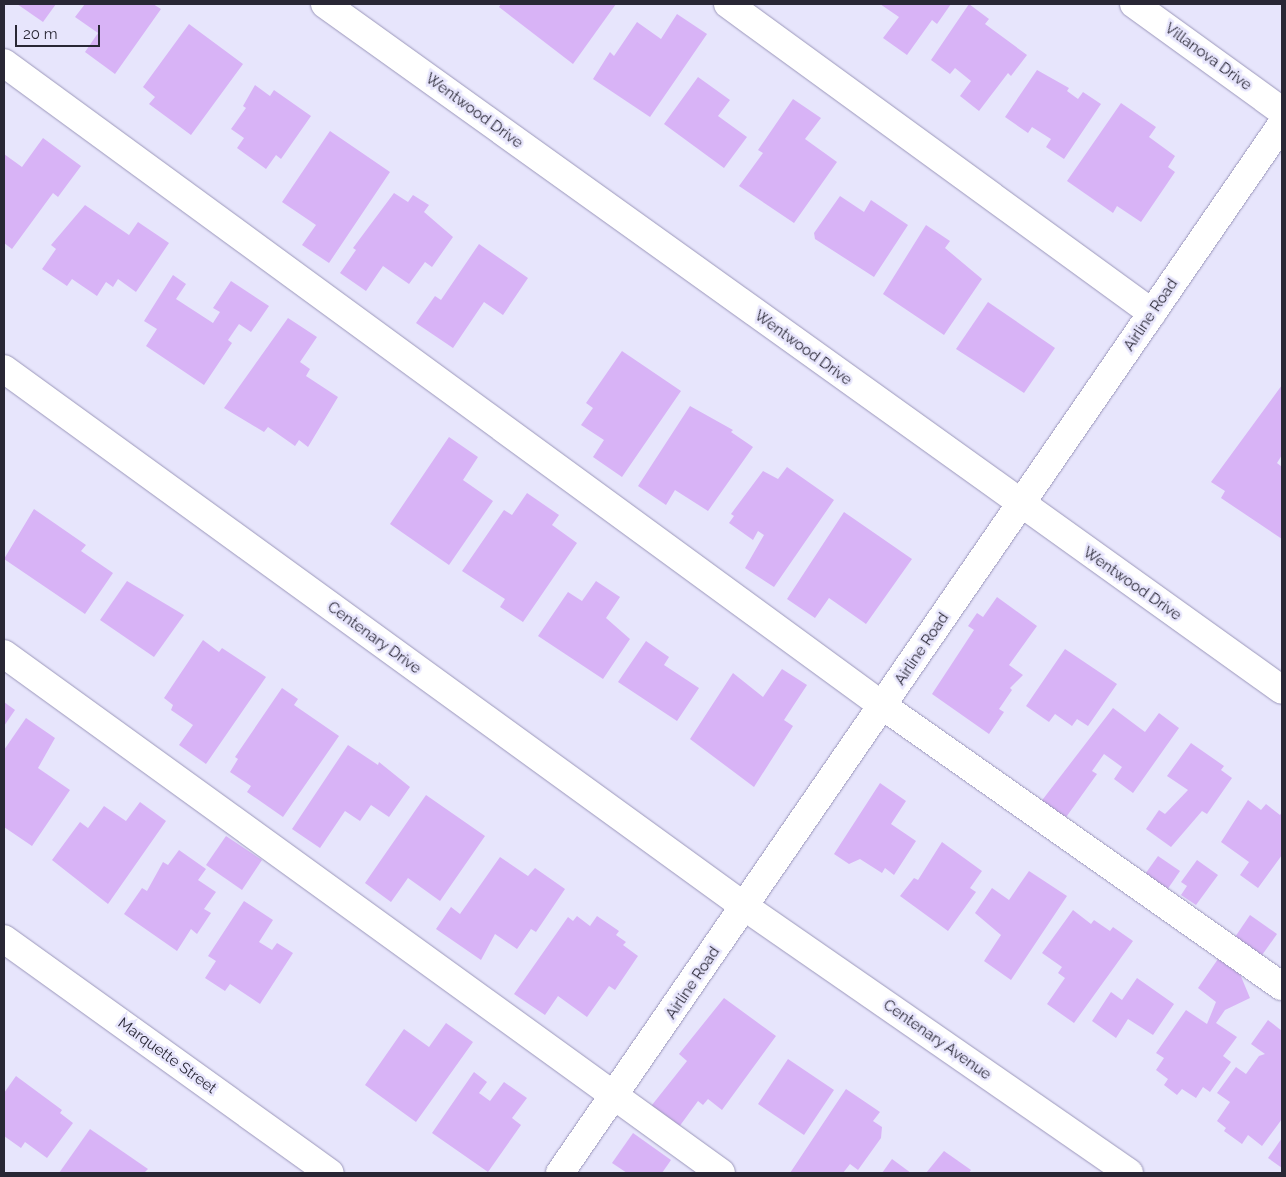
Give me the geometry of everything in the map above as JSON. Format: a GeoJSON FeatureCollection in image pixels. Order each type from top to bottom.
{"type":"FeatureCollection","features":[{"type":"Feature","properties":{"kind":"street","name":"Wentwood Drive"},"geometry":{"type":"LineString","coordinates":[[325,4],[1021,504],[1281,685]]}},
{"type":"Feature","properties":{"kind":"street"},"geometry":{"type":"LineString","coordinates":[[728,4],[1152,313]]}},
{"type":"Feature","properties":{"kind":"street","name":"Villanova Drive"},"geometry":{"type":"LineString","coordinates":[[1134,4],[1282,111]]}},
{"type":"Feature","properties":{"kind":"street"},"geometry":{"type":"LineString","coordinates":[[4,63],[883,706],[1282,986]]}},
{"type":"Feature","properties":{"kind":"street","name":"Airline Road"},"geometry":{"type":"LineString","coordinates":[[560,1173],[614,1098],[1282,124]]}},
{"type":"Feature","properties":{"kind":"street","name":"Centenary Drive"},"geometry":{"type":"LineString","coordinates":[[4,369],[745,907]]}},
{"type":"Feature","properties":{"kind":"street"},"geometry":{"type":"LineString","coordinates":[[4,654],[614,1098],[721,1173]]}},
{"type":"Feature","properties":{"kind":"street","name":"Centenary Avenue"},"geometry":{"type":"LineString","coordinates":[[745,907],[1128,1173]]}},
{"type":"Feature","properties":{"kind":"street","name":"Marquette Street"},"geometry":{"type":"LineString","coordinates":[[4,939],[330,1173]]}},
{"type":"Feature","properties":{"kind":"building"},"geometry":{"type":"Polygon","coordinates":[[[17,4],[56,4],[43,22],[17,4]]]}},
{"type":"Feature","properties":{"kind":"building"},"geometry":{"type":"Polygon","coordinates":[[[85,4],[153,4],[161,9],[115,74],[85,52],[98,33],[75,17],[85,4]]]}},
{"type":"Feature","properties":{"kind":"building"},"geometry":{"type":"Polygon","coordinates":[[[501,4],[616,4],[573,64],[499,7],[501,4]]]}},
{"type":"Feature","properties":{"kind":"building"},"geometry":{"type":"Polygon","coordinates":[[[880,4],[951,4],[937,24],[932,20],[907,55],[883,38],[899,17],[880,4]]]}},
{"type":"Feature","properties":{"kind":"building"},"geometry":{"type":"Polygon","coordinates":[[[969,4],[989,19],[985,24],[1027,55],[1011,76],[1008,73],[979,111],[960,96],[971,81],[955,68],[950,74],[931,60],[969,4]]]}},
{"type":"Feature","properties":{"kind":"building"},"geometry":{"type":"Polygon","coordinates":[[[677,14],[707,34],[650,117],[593,79],[610,52],[614,56],[637,22],[661,39],[677,14]]]}},
{"type":"Feature","properties":{"kind":"building"},"geometry":{"type":"Polygon","coordinates":[[[189,24],[243,64],[191,135],[149,104],[155,97],[143,87],[189,24]]]}},
{"type":"Feature","properties":{"kind":"building"},"geometry":{"type":"Polygon","coordinates":[[[1037,70],[1069,88],[1067,91],[1078,99],[1083,92],[1101,104],[1064,159],[1046,147],[1051,139],[1032,127],[1028,133],[1005,117],[1037,70]]]}},
{"type":"Feature","properties":{"kind":"building"},"geometry":{"type":"Polygon","coordinates":[[[698,77],[730,100],[718,116],[747,137],[724,168],[664,124],[698,77]]]}},
{"type":"Feature","properties":{"kind":"building"},"geometry":{"type":"Polygon","coordinates":[[[255,85],[270,96],[274,90],[311,116],[281,159],[276,155],[266,169],[237,148],[244,138],[231,129],[246,108],[243,106],[255,85]]]}},
{"type":"Feature","properties":{"kind":"building"},"geometry":{"type":"Polygon","coordinates":[[[793,99],[821,118],[805,139],[837,162],[794,223],[739,186],[763,153],[758,150],[793,99]]]}},
{"type":"Feature","properties":{"kind":"building"},"geometry":{"type":"Polygon","coordinates":[[[1121,103],[1156,127],[1149,137],[1175,156],[1168,167],[1175,172],[1141,222],[1117,206],[1113,213],[1067,181],[1121,103]]]}},
{"type":"Feature","properties":{"kind":"building"},"geometry":{"type":"Polygon","coordinates":[[[330,131],[390,172],[329,263],[302,245],[316,225],[282,202],[330,131]]]}},
{"type":"Feature","properties":{"kind":"building"},"geometry":{"type":"Polygon","coordinates":[[[43,138],[81,166],[58,197],[53,193],[12,249],[4,243],[4,154],[22,167],[43,138]]]}},
{"type":"Feature","properties":{"kind":"building"},"geometry":{"type":"Polygon","coordinates":[[[394,193],[408,202],[413,195],[429,205],[424,212],[453,237],[432,267],[425,262],[409,284],[383,266],[366,291],[340,273],[356,250],[353,248],[394,193]]]}},
{"type":"Feature","properties":{"kind":"building"},"geometry":{"type":"Polygon","coordinates":[[[840,196],[864,212],[871,200],[908,225],[874,277],[815,239],[814,233],[840,196]]]}},
{"type":"Feature","properties":{"kind":"building"},"geometry":{"type":"Polygon","coordinates":[[[85,205],[129,235],[138,222],[169,243],[136,292],[118,279],[113,287],[106,282],[97,296],[72,279],[67,286],[42,269],[56,249],[51,245],[85,205]]]}},
{"type":"Feature","properties":{"kind":"building"},"geometry":{"type":"Polygon","coordinates":[[[926,225],[950,241],[945,248],[982,279],[944,335],[883,294],[926,225]]]}},
{"type":"Feature","properties":{"kind":"building"},"geometry":{"type":"Polygon","coordinates":[[[479,244],[528,278],[503,315],[484,302],[453,348],[416,323],[435,296],[441,300],[479,244]]]}},
{"type":"Feature","properties":{"kind":"building"},"geometry":{"type":"Polygon","coordinates":[[[173,275],[186,284],[176,299],[213,323],[220,312],[213,308],[231,281],[269,306],[251,332],[239,324],[228,340],[232,343],[204,385],[146,346],[157,329],[144,321],[173,275]]]}},
{"type":"Feature","properties":{"kind":"building"},"geometry":{"type":"Polygon","coordinates":[[[988,302],[1055,348],[1024,393],[956,349],[988,302]]]}},
{"type":"Feature","properties":{"kind":"building"},"geometry":{"type":"Polygon","coordinates":[[[288,318],[317,337],[300,362],[310,369],[306,376],[338,397],[308,447],[299,440],[295,446],[268,427],[264,432],[224,408],[288,318]]]}},
{"type":"Feature","properties":{"kind":"building"},"geometry":{"type":"Polygon","coordinates":[[[622,351],[681,391],[622,477],[593,457],[604,440],[581,425],[593,408],[586,403],[622,351]]]}},
{"type":"Feature","properties":{"kind":"building"},"geometry":{"type":"Polygon","coordinates":[[[1282,385],[1282,455],[1277,463],[1282,467],[1282,539],[1221,498],[1225,491],[1211,482],[1282,385]]]}},
{"type":"Feature","properties":{"kind":"building"},"geometry":{"type":"Polygon","coordinates":[[[690,406],[733,430],[731,432],[753,447],[708,511],[675,490],[666,505],[638,486],[690,406]]]}},
{"type":"Feature","properties":{"kind":"building"},"geometry":{"type":"Polygon","coordinates":[[[449,437],[478,457],[463,480],[493,501],[449,565],[390,524],[449,437]]]}},
{"type":"Feature","properties":{"kind":"building"},"geometry":{"type":"Polygon","coordinates":[[[787,467],[834,500],[774,587],[745,568],[764,535],[758,531],[753,540],[729,523],[734,516],[731,514],[763,471],[778,479],[787,467]]]}},
{"type":"Feature","properties":{"kind":"building"},"geometry":{"type":"Polygon","coordinates":[[[527,493],[559,515],[552,525],[577,543],[523,622],[500,607],[505,599],[462,571],[504,510],[512,515],[527,493]]]}},
{"type":"Feature","properties":{"kind":"building"},"geometry":{"type":"Polygon","coordinates":[[[34,509],[86,545],[81,551],[113,573],[85,614],[4,559],[34,509]]]}},
{"type":"Feature","properties":{"kind":"building"},"geometry":{"type":"Polygon","coordinates":[[[844,512],[912,559],[866,624],[829,598],[815,618],[787,599],[844,512]]]}},
{"type":"Feature","properties":{"kind":"building"},"geometry":{"type":"Polygon","coordinates":[[[127,581],[184,615],[154,657],[100,620],[127,581]]]}},
{"type":"Feature","properties":{"kind":"building"},"geometry":{"type":"Polygon","coordinates":[[[596,581],[620,597],[606,618],[630,639],[603,679],[538,636],[568,592],[582,601],[596,581]]]}},
{"type":"Feature","properties":{"kind":"building"},"geometry":{"type":"Polygon","coordinates":[[[997,597],[1037,626],[1009,665],[1023,675],[1010,688],[1012,690],[999,709],[1004,712],[989,734],[932,694],[974,630],[968,626],[977,613],[983,617],[997,597]]]}},
{"type":"Feature","properties":{"kind":"building"},"geometry":{"type":"Polygon","coordinates":[[[203,640],[219,652],[222,648],[266,677],[206,764],[179,745],[193,725],[171,710],[173,705],[164,698],[203,640]]]}},
{"type":"Feature","properties":{"kind":"building"},"geometry":{"type":"Polygon","coordinates":[[[646,641],[669,657],[664,665],[699,688],[677,721],[618,682],[646,641]]]}},
{"type":"Feature","properties":{"kind":"building"},"geometry":{"type":"Polygon","coordinates":[[[1065,649],[1117,684],[1088,726],[1077,719],[1072,726],[1055,714],[1049,722],[1026,706],[1065,649]]]}},
{"type":"Feature","properties":{"kind":"building"},"geometry":{"type":"Polygon","coordinates":[[[782,669],[807,685],[784,720],[793,726],[754,787],[690,739],[733,673],[763,697],[782,669]]]}},
{"type":"Feature","properties":{"kind":"building"},"geometry":{"type":"Polygon","coordinates":[[[282,688],[298,699],[294,705],[339,736],[283,817],[247,792],[251,786],[230,772],[238,759],[235,757],[282,688]]]}},
{"type":"Feature","properties":{"kind":"building"},"geometry":{"type":"Polygon","coordinates":[[[4,702],[15,710],[4,726],[4,702]]]}},
{"type":"Feature","properties":{"kind":"building"},"geometry":{"type":"Polygon","coordinates":[[[1113,708],[1145,732],[1159,713],[1179,728],[1133,793],[1114,779],[1122,767],[1104,754],[1092,771],[1097,774],[1064,820],[1040,803],[1113,708]]]}},
{"type":"Feature","properties":{"kind":"building"},"geometry":{"type":"Polygon","coordinates":[[[26,718],[55,738],[38,768],[70,790],[32,846],[4,827],[4,750],[26,718]]]}},
{"type":"Feature","properties":{"kind":"building"},"geometry":{"type":"Polygon","coordinates":[[[1191,743],[1224,766],[1221,770],[1232,778],[1207,814],[1202,811],[1171,847],[1146,829],[1159,810],[1165,814],[1188,790],[1167,776],[1191,743]]]}},
{"type":"Feature","properties":{"kind":"building"},"geometry":{"type":"Polygon","coordinates":[[[348,745],[378,765],[379,762],[410,787],[389,817],[371,805],[360,821],[345,811],[320,848],[292,829],[348,745]]]}},
{"type":"Feature","properties":{"kind":"building"},"geometry":{"type":"Polygon","coordinates":[[[880,783],[906,801],[891,824],[916,841],[894,875],[885,868],[882,873],[860,859],[849,864],[834,854],[880,783]]]}},
{"type":"Feature","properties":{"kind":"building"},"geometry":{"type":"Polygon","coordinates":[[[426,795],[485,836],[440,901],[408,878],[391,902],[365,883],[426,795]]]}},
{"type":"Feature","properties":{"kind":"building"},"geometry":{"type":"Polygon","coordinates":[[[1248,800],[1261,810],[1266,804],[1280,815],[1282,812],[1282,855],[1258,888],[1240,875],[1249,862],[1221,842],[1248,800]]]}},
{"type":"Feature","properties":{"kind":"building"},"geometry":{"type":"Polygon","coordinates":[[[140,802],[166,821],[108,904],[52,860],[80,822],[88,828],[104,806],[126,821],[140,802]]]}},
{"type":"Feature","properties":{"kind":"building"},"geometry":{"type":"Polygon","coordinates":[[[226,836],[262,860],[242,890],[206,865],[226,836]]]}},
{"type":"Feature","properties":{"kind":"building"},"geometry":{"type":"Polygon","coordinates":[[[942,842],[982,871],[970,888],[976,892],[948,931],[900,896],[914,878],[918,880],[942,842]]]}},
{"type":"Feature","properties":{"kind":"building"},"geometry":{"type":"Polygon","coordinates":[[[179,850],[206,869],[198,880],[216,892],[204,909],[211,913],[197,934],[191,929],[177,951],[124,914],[142,888],[147,891],[163,862],[168,865],[179,850]]]}},
{"type":"Feature","properties":{"kind":"building"},"geometry":{"type":"Polygon","coordinates":[[[1158,856],[1180,871],[1165,893],[1143,877],[1158,856]]]}},
{"type":"Feature","properties":{"kind":"building"},"geometry":{"type":"Polygon","coordinates":[[[500,857],[528,876],[535,868],[565,889],[536,932],[531,929],[517,949],[495,934],[481,960],[436,929],[451,907],[460,914],[500,857]]]}},
{"type":"Feature","properties":{"kind":"building"},"geometry":{"type":"Polygon","coordinates":[[[1197,860],[1218,875],[1196,905],[1181,895],[1187,886],[1181,882],[1197,860]]]}},
{"type":"Feature","properties":{"kind":"building"},"geometry":{"type":"Polygon","coordinates":[[[1029,871],[1067,896],[1011,980],[984,961],[1001,935],[975,913],[992,888],[1009,900],[1029,871]]]}},
{"type":"Feature","properties":{"kind":"building"},"geometry":{"type":"Polygon","coordinates":[[[244,901],[273,920],[259,942],[272,950],[277,943],[293,953],[260,1004],[230,984],[225,991],[205,978],[216,961],[208,956],[244,901]]]}},
{"type":"Feature","properties":{"kind":"building"},"geometry":{"type":"Polygon","coordinates":[[[1073,910],[1091,924],[1094,920],[1110,931],[1113,927],[1133,941],[1074,1023],[1047,1004],[1065,978],[1058,973],[1062,967],[1042,953],[1073,910]]]}},
{"type":"Feature","properties":{"kind":"building"},"geometry":{"type":"Polygon","coordinates":[[[1250,915],[1277,934],[1260,958],[1233,940],[1250,915]]]}},
{"type":"Feature","properties":{"kind":"building"},"geometry":{"type":"Polygon","coordinates":[[[577,916],[590,926],[597,916],[619,931],[616,935],[626,942],[623,945],[638,956],[615,990],[609,986],[587,1017],[558,996],[545,1015],[514,994],[568,917],[573,921],[577,916]]]}},
{"type":"Feature","properties":{"kind":"building"},"geometry":{"type":"Polygon","coordinates":[[[1218,959],[1240,974],[1250,998],[1225,1010],[1216,1023],[1237,1037],[1223,1056],[1231,1062],[1210,1092],[1203,1087],[1196,1098],[1182,1089],[1177,1095],[1164,1085],[1168,1079],[1156,1070],[1164,1058],[1156,1053],[1186,1010],[1207,1024],[1216,1002],[1198,988],[1218,959]]]}},
{"type":"Feature","properties":{"kind":"building"},"geometry":{"type":"Polygon","coordinates":[[[1137,978],[1174,1004],[1153,1035],[1128,1019],[1116,1038],[1092,1021],[1111,992],[1122,1000],[1137,978]]]}},
{"type":"Feature","properties":{"kind":"building"},"geometry":{"type":"Polygon","coordinates":[[[724,998],[776,1036],[722,1110],[708,1099],[703,1105],[698,1101],[676,1131],[648,1110],[687,1061],[679,1054],[724,998]]]}},
{"type":"Feature","properties":{"kind":"building"},"geometry":{"type":"Polygon","coordinates":[[[1268,1020],[1282,1031],[1282,1119],[1262,1146],[1248,1135],[1242,1144],[1224,1131],[1226,1128],[1217,1121],[1230,1102],[1217,1093],[1236,1067],[1246,1074],[1259,1056],[1265,1054],[1251,1044],[1268,1020]]]}},
{"type":"Feature","properties":{"kind":"building"},"geometry":{"type":"Polygon","coordinates":[[[446,1023],[473,1042],[416,1122],[365,1085],[404,1029],[429,1047],[446,1023]]]}},
{"type":"Feature","properties":{"kind":"building"},"geometry":{"type":"Polygon","coordinates":[[[788,1059],[834,1090],[804,1135],[758,1104],[788,1059]]]}},
{"type":"Feature","properties":{"kind":"building"},"geometry":{"type":"Polygon","coordinates":[[[474,1072],[487,1082],[479,1093],[490,1101],[504,1082],[527,1098],[512,1118],[521,1125],[488,1172],[432,1133],[474,1072]]]}},
{"type":"Feature","properties":{"kind":"building"},"geometry":{"type":"Polygon","coordinates":[[[16,1076],[62,1110],[60,1113],[73,1123],[47,1158],[25,1142],[21,1148],[4,1136],[4,1093],[16,1076]]]}},
{"type":"Feature","properties":{"kind":"building"},"geometry":{"type":"Polygon","coordinates":[[[846,1089],[880,1112],[873,1121],[882,1127],[881,1138],[858,1170],[850,1164],[843,1173],[790,1173],[846,1089]]]}},
{"type":"Feature","properties":{"kind":"building"},"geometry":{"type":"Polygon","coordinates":[[[90,1129],[148,1169],[144,1173],[59,1173],[90,1129]]]}},
{"type":"Feature","properties":{"kind":"building"},"geometry":{"type":"Polygon","coordinates":[[[633,1133],[671,1160],[662,1173],[627,1173],[612,1163],[633,1133]]]}},
{"type":"Feature","properties":{"kind":"building"},"geometry":{"type":"Polygon","coordinates":[[[1282,1138],[1282,1168],[1268,1158],[1282,1138]]]}},
{"type":"Feature","properties":{"kind":"building"},"geometry":{"type":"Polygon","coordinates":[[[944,1151],[971,1170],[969,1173],[926,1173],[944,1151]]]}},
{"type":"Feature","properties":{"kind":"building"},"geometry":{"type":"Polygon","coordinates":[[[892,1159],[911,1173],[882,1173],[892,1159]]]}}]}
